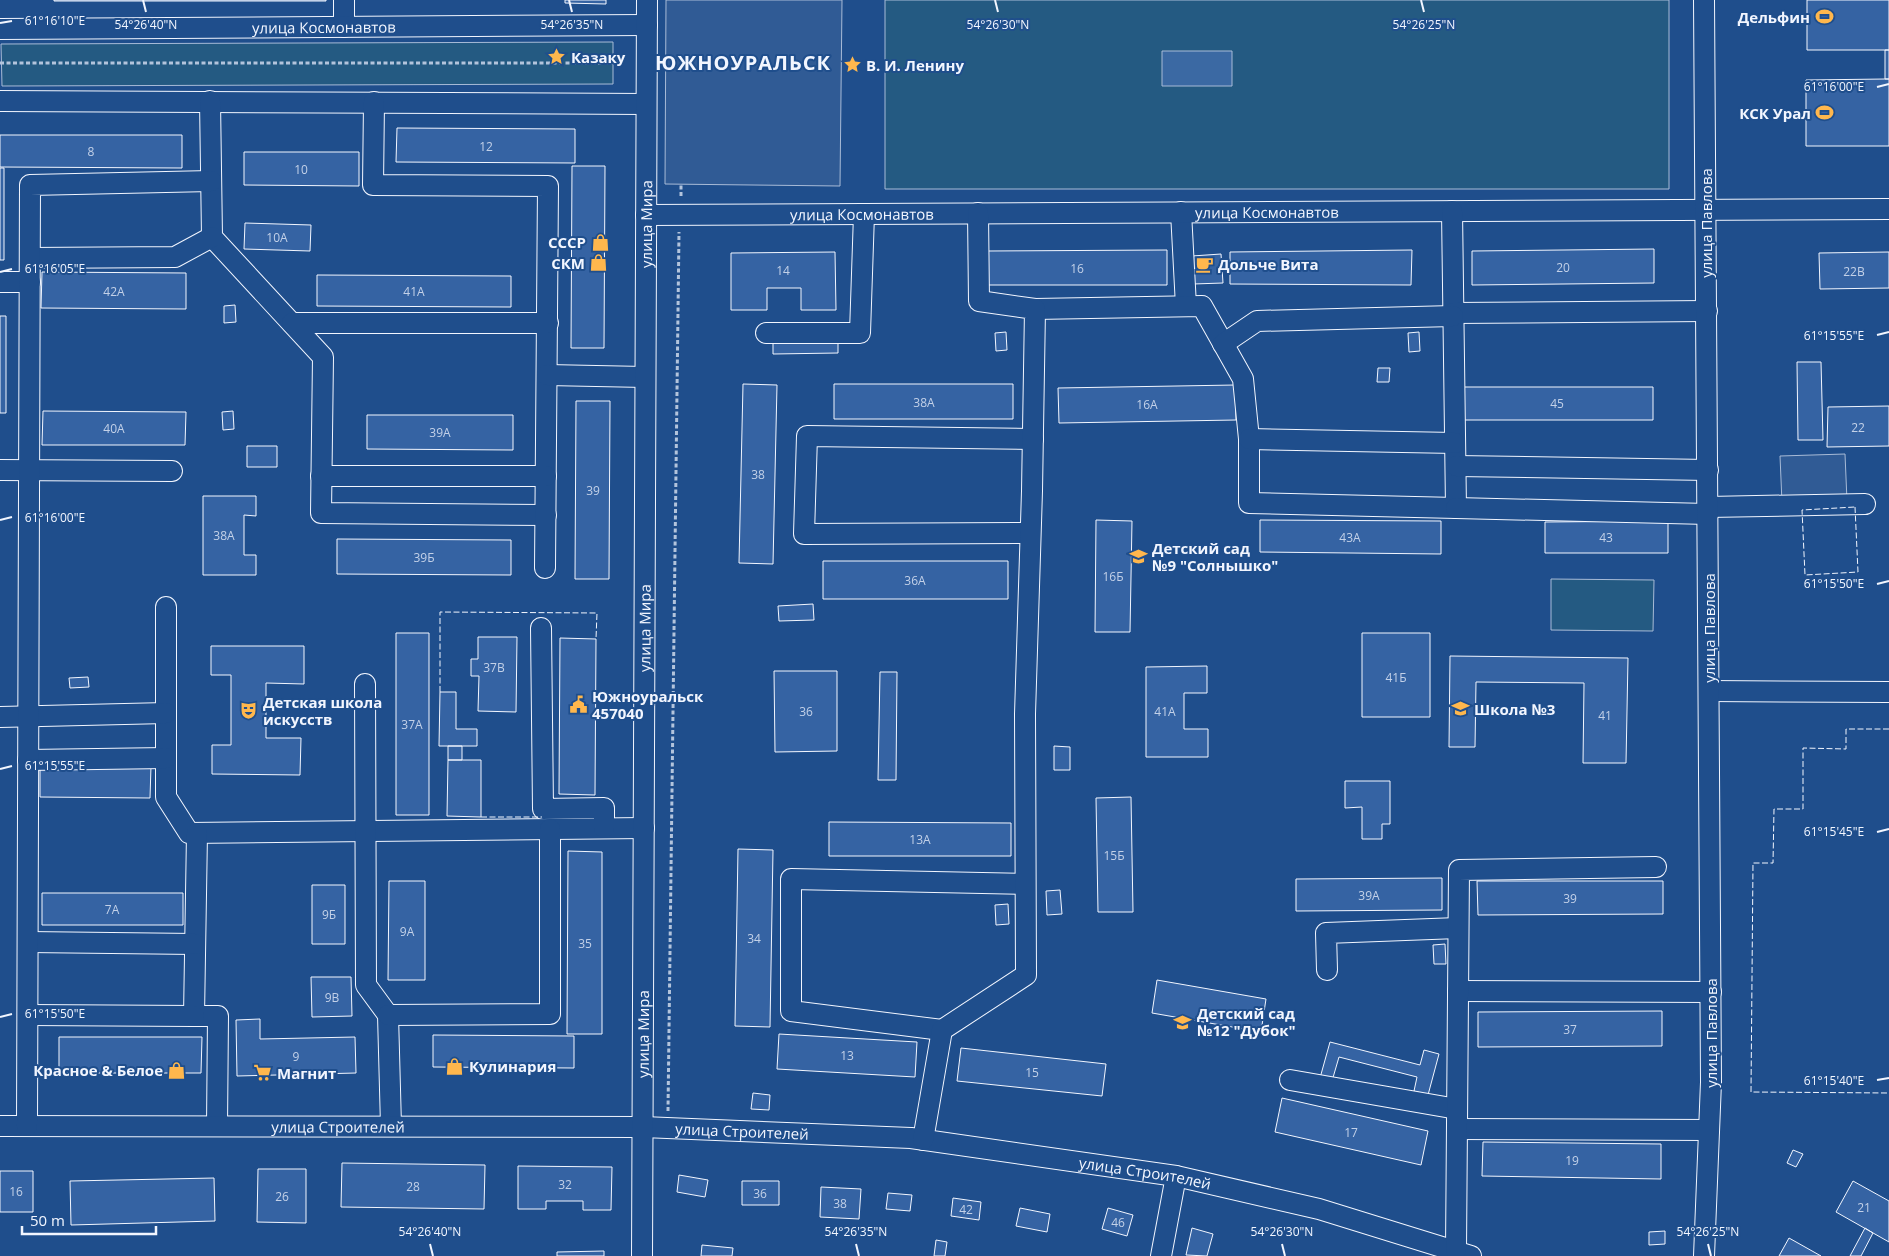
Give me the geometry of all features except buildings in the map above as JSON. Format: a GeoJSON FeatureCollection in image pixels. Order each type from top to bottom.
{"type":"FeatureCollection","features":[{"type":"Feature","properties":{"kind":"street"},"geometry":{"type":"LineString","coordinates":[[344,0],[344,27]]}},
{"type":"Feature","properties":{"kind":"street","name":"улица Мира"},"geometry":{"type":"LineString","coordinates":[[642,1256],[647,0]]}},
{"type":"Feature","properties":{"kind":"street","name":"улица Павлова"},"geometry":{"type":"LineString","coordinates":[[1704,0],[1711,992],[1711,1082],[1704,1256]]}},
{"type":"Feature","properties":{"kind":"street","name":"улица Космонавтов"},"geometry":{"type":"LineString","coordinates":[[0,29],[647,25]]}},
{"type":"Feature","properties":{"kind":"street"},"geometry":{"type":"LineString","coordinates":[[0,100],[646,104]]}},
{"type":"Feature","properties":{"kind":"street"},"geometry":{"type":"LineString","coordinates":[[210,101],[212,237],[323,357],[321,513],[546,515]]}},
{"type":"Feature","properties":{"kind":"street"},"geometry":{"type":"LineString","coordinates":[[374,102],[373,185],[548,186],[545,568]]}},
{"type":"Feature","properties":{"kind":"street"},"geometry":{"type":"LineString","coordinates":[[28,1126],[30,185],[211,181]]}},
{"type":"Feature","properties":{"kind":"street","name":"улица Космонавтов"},"geometry":{"type":"LineString","coordinates":[[646,214],[1889,209]]}},
{"type":"Feature","properties":{"kind":"street"},"geometry":{"type":"LineString","coordinates":[[1452,211],[1456,508]]}},
{"type":"Feature","properties":{"kind":"street"},"geometry":{"type":"LineString","coordinates":[[1181,212],[1186,306]]}},
{"type":"Feature","properties":{"kind":"street"},"geometry":{"type":"LineString","coordinates":[[978,213],[979,301],[1035,309],[1202,306],[1243,379],[1249,439],[1249,503],[1708,511],[1865,504]]}},
{"type":"Feature","properties":{"kind":"street"},"geometry":{"type":"LineString","coordinates":[[766,333],[860,333],[864,214]]}},
{"type":"Feature","properties":{"kind":"street"},"geometry":{"type":"LineString","coordinates":[[30,258],[175,257],[212,237]]}},
{"type":"Feature","properties":{"kind":"street"},"geometry":{"type":"LineString","coordinates":[[0,282],[30,282]]}},
{"type":"Feature","properties":{"kind":"street"},"geometry":{"type":"LineString","coordinates":[[1025,884],[791,879],[791,1011],[942,1030],[1026,975],[1025,714],[1035,309]]}},
{"type":"Feature","properties":{"kind":"street"},"geometry":{"type":"LineString","coordinates":[[1223,344],[1257,321],[1453,314],[1707,311]]}},
{"type":"Feature","properties":{"kind":"street"},"geometry":{"type":"LineString","coordinates":[[292,323],[548,324]]}},
{"type":"Feature","properties":{"kind":"street"},"geometry":{"type":"LineString","coordinates":[[547,375],[645,376]]}},
{"type":"Feature","properties":{"kind":"street"},"geometry":{"type":"LineString","coordinates":[[1030,533],[804,534],[807,436],[1033,439]]}},
{"type":"Feature","properties":{"kind":"street"},"geometry":{"type":"LineString","coordinates":[[1249,439],[1455,443]]}},
{"type":"Feature","properties":{"kind":"street"},"geometry":{"type":"LineString","coordinates":[[1456,466],[1708,470]]}},
{"type":"Feature","properties":{"kind":"street"},"geometry":{"type":"LineString","coordinates":[[0,470],[172,471]]}},
{"type":"Feature","properties":{"kind":"street"},"geometry":{"type":"LineString","coordinates":[[321,476],[546,476]]}},
{"type":"Feature","properties":{"kind":"street"},"geometry":{"type":"LineString","coordinates":[[166,608],[166,797],[189,833],[644,828]]}},
{"type":"Feature","properties":{"kind":"street"},"geometry":{"type":"LineString","coordinates":[[541,628],[543,809],[604,808],[604,828]]}},
{"type":"Feature","properties":{"kind":"street"},"geometry":{"type":"LineString","coordinates":[[366,684],[366,985],[388,1015],[391,1126]]}},
{"type":"Feature","properties":{"kind":"street"},"geometry":{"type":"LineString","coordinates":[[1709,691],[1889,692]]}},
{"type":"Feature","properties":{"kind":"street"},"geometry":{"type":"LineString","coordinates":[[0,717],[166,713]]}},
{"type":"Feature","properties":{"kind":"street"},"geometry":{"type":"LineString","coordinates":[[28,760],[166,758]]}},
{"type":"Feature","properties":{"kind":"street"},"geometry":{"type":"LineString","coordinates":[[388,1015],[550,1014],[550,829]]}},
{"type":"Feature","properties":{"kind":"street"},"geometry":{"type":"LineString","coordinates":[[194,1016],[197,833]]}},
{"type":"Feature","properties":{"kind":"street"},"geometry":{"type":"LineString","coordinates":[[1464,1253],[1457,1119],[1459,870],[1656,867]]}},
{"type":"Feature","properties":{"kind":"street"},"geometry":{"type":"LineString","coordinates":[[1328,970],[1326,933],[1458,928]]}},
{"type":"Feature","properties":{"kind":"street"},"geometry":{"type":"LineString","coordinates":[[28,942],[195,944]]}},
{"type":"Feature","properties":{"kind":"street"},"geometry":{"type":"LineString","coordinates":[[1458,992],[1711,992]]}},
{"type":"Feature","properties":{"kind":"street"},"geometry":{"type":"LineString","coordinates":[[28,1016],[218,1016],[218,1126]]}},
{"type":"Feature","properties":{"kind":"street"},"geometry":{"type":"LineString","coordinates":[[923,1140],[942,1030]]}},
{"type":"Feature","properties":{"kind":"street"},"geometry":{"type":"LineString","coordinates":[[1290,1080],[1457,1119],[1709,1130]]}},
{"type":"Feature","properties":{"kind":"street","name":"улица Строителей"},"geometry":{"type":"LineString","coordinates":[[0,1126],[642,1127],[923,1140],[1176,1176],[1318,1208],[1464,1253]]}},
{"type":"Feature","properties":{"kind":"street"},"geometry":{"type":"LineString","coordinates":[[1161,1256],[1176,1176]]}},
{"type":"Feature","properties":{"kind":"path"},"geometry":{"type":"LineString","coordinates":[[0,62],[622,63]]}},
{"type":"Feature","properties":{"kind":"path"},"geometry":{"type":"LineString","coordinates":[[667,1128],[679,214],[681,184]]}},
{"type":"Feature","properties":{"kind":"shaded area"},"geometry":{"type":"Polygon","coordinates":[[[666,0],[842,0],[840,186],[665,184],[666,0]]]}},
{"type":"Feature","properties":{"kind":"shaded area"},"geometry":{"type":"Polygon","coordinates":[[[885,0],[1669,0],[1669,189],[885,189],[885,0]]]}},
{"type":"Feature","properties":{"kind":"shaded area"},"geometry":{"type":"Polygon","coordinates":[[[613,42],[613,84],[2,86],[1,44],[613,42]]]}},
{"type":"Feature","properties":{"kind":"shaded area"},"geometry":{"type":"Polygon","coordinates":[[[1162,51],[1232,51],[1232,86],[1162,86],[1162,51]]]}},
{"type":"Feature","properties":{"kind":"shaded area"},"geometry":{"type":"Polygon","coordinates":[[[1845,454],[1847,501],[1782,503],[1780,456],[1845,454]]]}},
{"type":"Feature","properties":{"kind":"shaded area"},"geometry":{"type":"Polygon","coordinates":[[[1551,579],[1654,580],[1653,631],[1551,630],[1551,579]]]}},
{"type":"Feature","properties":{"kind":"fence"},"geometry":{"type":"LineString","coordinates":[[1855,507],[1858,572],[1805,575],[1802,510],[1855,507]]}},
{"type":"Feature","properties":{"kind":"fence"},"geometry":{"type":"LineString","coordinates":[[440,692],[440,612],[597,613],[596,639]]}},
{"type":"Feature","properties":{"kind":"fence"},"geometry":{"type":"LineString","coordinates":[[1889,729],[1846,729],[1846,749],[1803,748],[1803,809],[1774,809],[1773,863],[1753,863],[1751,1092],[1889,1093]]}},
{"type":"Feature","properties":{"kind":"fence"},"geometry":{"type":"LineString","coordinates":[[481,817],[542,817]]}},
{"type":"Feature","properties":{"kind":"place","name":"Дельфин"},"geometry":{"type":"Point","coordinates":[1824,17]}},
{"type":"Feature","properties":{"kind":"place","name":"Казаку"},"geometry":{"type":"Point","coordinates":[557,57]}},
{"type":"Feature","properties":{"kind":"place","name":"В. И. Ленину"},"geometry":{"type":"Point","coordinates":[852,65]}},
{"type":"Feature","properties":{"kind":"place","name":"КСК Урал"},"geometry":{"type":"Point","coordinates":[1825,113]}},
{"type":"Feature","properties":{"kind":"place","name":"СССР"},"geometry":{"type":"Point","coordinates":[600,242]}},
{"type":"Feature","properties":{"kind":"place","name":"СКМ"},"geometry":{"type":"Point","coordinates":[599,263]}},
{"type":"Feature","properties":{"kind":"place","name":"Дольче Вита"},"geometry":{"type":"Point","coordinates":[1204,264]}},
{"type":"Feature","properties":{"kind":"place","name":"Детский сад №9 \"Солнышко\""},"geometry":{"type":"Point","coordinates":[1138,557]}},
{"type":"Feature","properties":{"kind":"place","name":"Южноуральск 457040"},"geometry":{"type":"Point","coordinates":[578,705]}},
{"type":"Feature","properties":{"kind":"place","name":"Школа №3"},"geometry":{"type":"Point","coordinates":[1460,709]}},
{"type":"Feature","properties":{"kind":"place","name":"Детская школа искусств"},"geometry":{"type":"Point","coordinates":[249,711]}},
{"type":"Feature","properties":{"kind":"place","name":"Детский сад №12 \"Дубок\""},"geometry":{"type":"Point","coordinates":[1183,1022]}},
{"type":"Feature","properties":{"kind":"place","name":"Кулинария"},"geometry":{"type":"Point","coordinates":[455,1066]}},
{"type":"Feature","properties":{"kind":"place","name":"Красное & Белое"},"geometry":{"type":"Point","coordinates":[177,1070]}},
{"type":"Feature","properties":{"kind":"place","name":"Магнит"},"geometry":{"type":"Point","coordinates":[263,1073]}},
{"type":"Feature","properties":{"kind":"district","name":"ЮЖНОУРАЛЬСК"},"geometry":{"type":"Point","coordinates":[743,62]}}]}
